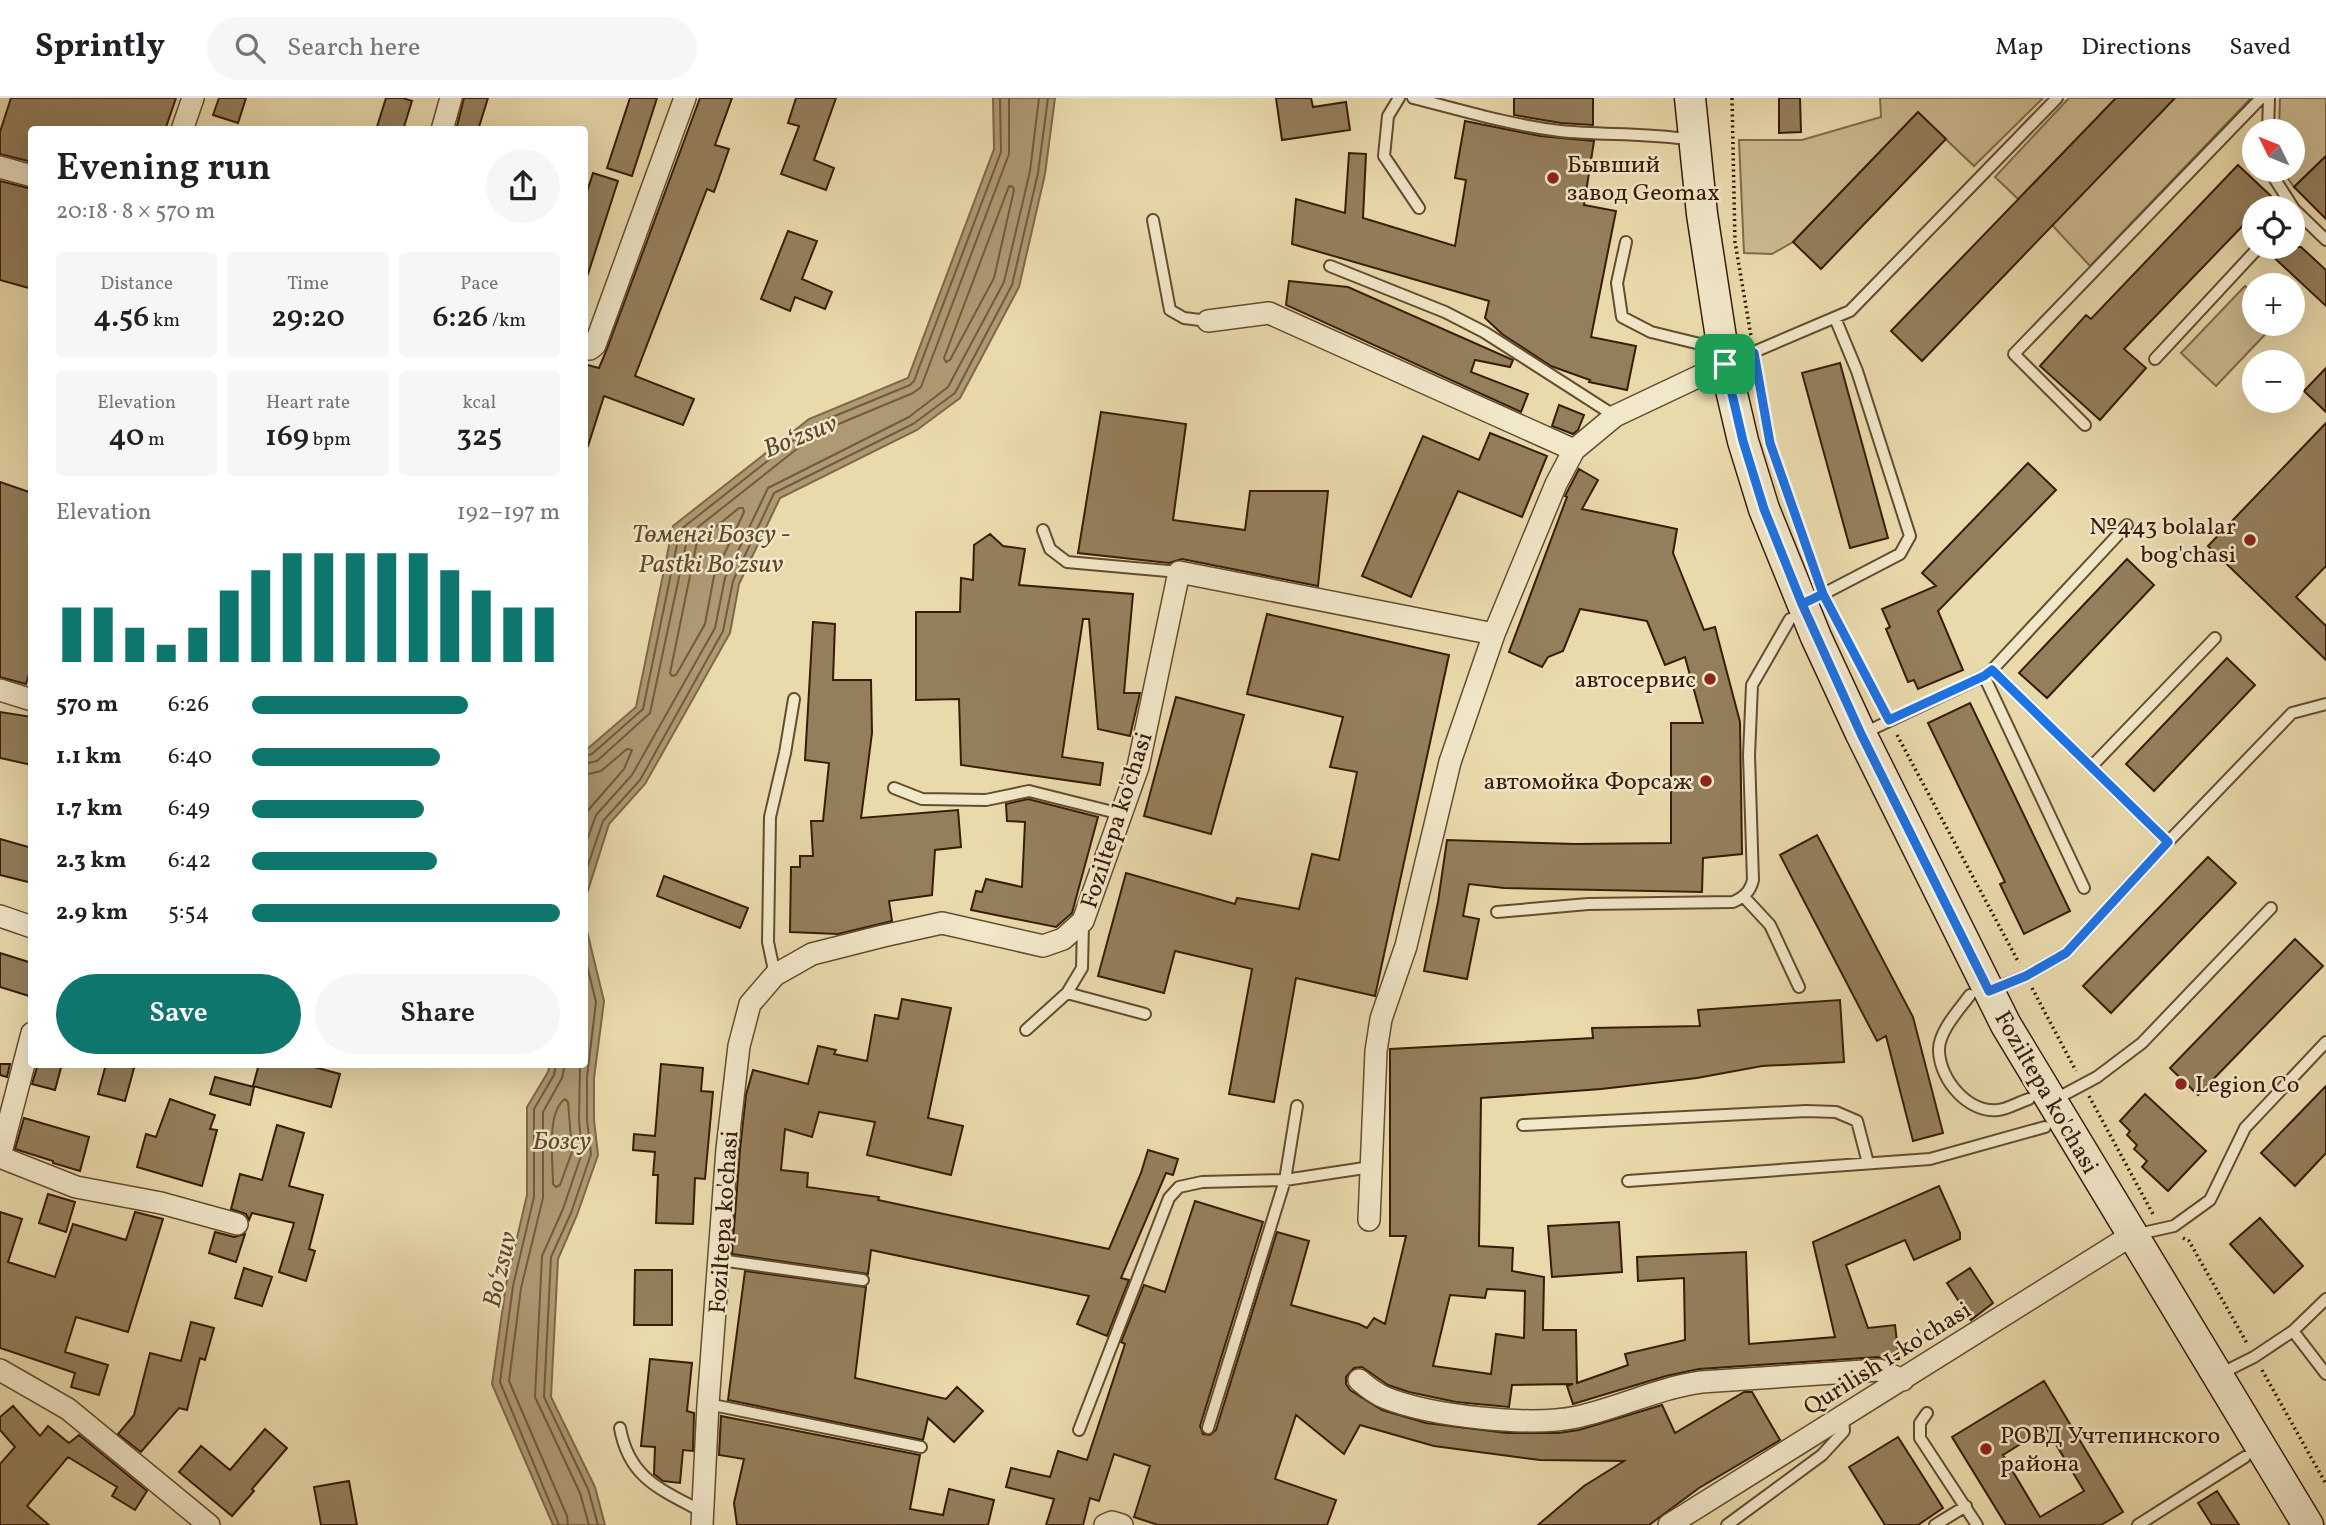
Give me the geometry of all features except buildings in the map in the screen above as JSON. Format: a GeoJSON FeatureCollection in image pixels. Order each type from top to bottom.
{"type":"FeatureCollection","features":[{"type":"Feature","properties":{"kind":"main road","name":"Foziltepa ko'chasi"},"geometry":{"type":"LineString","coordinates":[[1675,98],[1678,138],[1713,361],[1737,480],[1796,612],[1844,738],[1979,993]]}},
{"type":"Feature","properties":{"kind":"main road","name":"Foziltepa ko'chasi"},"geometry":{"type":"LineString","coordinates":[[1690,98],[1713,361]]}},
{"type":"Feature","properties":{"kind":"main road","name":"Foziltepa ko'chasi"},"geometry":{"type":"LineString","coordinates":[[1796,612],[1861,734],[1979,993],[1986,1029],[2136,1237],[2218,1376],[2294,1523]]}},
{"type":"Feature","properties":{"kind":"main road","name":"Foziltepa ko'chasi"},"geometry":{"type":"LineString","coordinates":[[2136,1237],[2245,1457],[2294,1523]]}},
{"type":"Feature","properties":{"kind":"street"},"geometry":{"type":"LineString","coordinates":[[183,126],[193,98]]}},
{"type":"Feature","properties":{"kind":"street"},"geometry":{"type":"LineString","coordinates":[[443,126],[451,98]]}},
{"type":"Feature","properties":{"kind":"street"},"geometry":{"type":"LineString","coordinates":[[588,349],[595,345],[685,98]]}},
{"type":"Feature","properties":{"kind":"street"},"geometry":{"type":"LineString","coordinates":[[0,167],[28,175]]}},
{"type":"Feature","properties":{"kind":"street"},"geometry":{"type":"LineString","coordinates":[[1208,320],[1269,313],[1574,450]]}},
{"type":"Feature","properties":{"kind":"street"},"geometry":{"type":"LineString","coordinates":[[1369,1220],[1376,1051],[1381,1018],[1405,946],[1450,762],[1494,634],[1556,484],[1574,450],[1615,416],[1713,361]]}},
{"type":"Feature","properties":{"kind":"street"},"geometry":{"type":"LineString","coordinates":[[1179,572],[1494,634]]}},
{"type":"Feature","properties":{"kind":"street","name":"Foziltepa ko'chasi"},"geometry":{"type":"LineString","coordinates":[[701,1518],[727,1150],[739,1046],[750,1004],[775,975],[812,954],[942,923],[1043,946],[1063,939],[1083,921],[1138,767],[1179,572]]}},
{"type":"Feature","properties":{"kind":"street"},"geometry":{"type":"LineString","coordinates":[[0,690],[28,694]]}},
{"type":"Feature","properties":{"kind":"street"},"geometry":{"type":"LineString","coordinates":[[0,916],[28,926]]}},
{"type":"Feature","properties":{"kind":"street"},"geometry":{"type":"LineString","coordinates":[[28,1048],[0,1157],[76,1187],[161,1203],[237,1224]]}},
{"type":"Feature","properties":{"kind":"street","name":"Qurilish 1-ko'chasi"},"geometry":{"type":"LineString","coordinates":[[1669,1525],[2136,1237]]}},
{"type":"Feature","properties":{"kind":"street"},"geometry":{"type":"LineString","coordinates":[[0,1370],[68,1409],[209,1525]]}},
{"type":"Feature","properties":{"kind":"street"},"geometry":{"type":"LineString","coordinates":[[1359,1380],[1386,1398],[1445,1414],[1560,1419],[1579,1416],[1664,1389],[1701,1382],[1879,1370],[1903,1380]]}},
{"type":"Feature","properties":{"kind":"street"},"geometry":{"type":"LineString","coordinates":[[1105,1525],[1112,1522],[1122,1525]]}},
{"type":"Feature","properties":{"kind":"lane"},"geometry":{"type":"LineString","coordinates":[[1399,98],[1388,116],[1384,156],[1419,208]]}},
{"type":"Feature","properties":{"kind":"lane"},"geometry":{"type":"LineString","coordinates":[[1413,98],[1508,122],[1561,131],[1678,138]]}},
{"type":"Feature","properties":{"kind":"lane"},"geometry":{"type":"LineString","coordinates":[[1626,242],[1617,283],[1622,317],[1713,361],[1754,353],[1850,311],[2057,98]]}},
{"type":"Feature","properties":{"kind":"lane"},"geometry":{"type":"LineString","coordinates":[[2085,425],[2014,354],[2261,98]]}},
{"type":"Feature","properties":{"kind":"lane"},"geometry":{"type":"LineString","coordinates":[[2268,119],[2269,98]]}},
{"type":"Feature","properties":{"kind":"lane"},"geometry":{"type":"LineString","coordinates":[[1153,219],[1170,310],[1184,318],[1208,320]]}},
{"type":"Feature","properties":{"kind":"lane"},"geometry":{"type":"LineString","coordinates":[[2305,219],[2324,235]]}},
{"type":"Feature","properties":{"kind":"lane"},"geometry":{"type":"LineString","coordinates":[[2155,359],[2248,259]]}},
{"type":"Feature","properties":{"kind":"lane"},"geometry":{"type":"LineString","coordinates":[[1330,266],[1445,312],[1484,332],[1615,416]]}},
{"type":"Feature","properties":{"kind":"lane"},"geometry":{"type":"LineString","coordinates":[[1497,912],[1588,904],[1733,902],[1744,897],[1751,889],[1753,880],[1749,755],[1752,685],[1796,612],[1900,554],[1910,536],[1857,371],[1835,318]]}},
{"type":"Feature","properties":{"kind":"lane"},"geometry":{"type":"LineString","coordinates":[[1861,734],[1988,673],[2127,526]]}},
{"type":"Feature","properties":{"kind":"lane"},"geometry":{"type":"LineString","coordinates":[[1044,530],[1050,549],[1066,562],[1179,572]]}},
{"type":"Feature","properties":{"kind":"lane"},"geometry":{"type":"LineString","coordinates":[[2091,767],[2215,638]]}},
{"type":"Feature","properties":{"kind":"lane"},"geometry":{"type":"LineString","coordinates":[[1988,673],[2168,842]]}},
{"type":"Feature","properties":{"kind":"lane"},"geometry":{"type":"LineString","coordinates":[[1988,673],[2084,888]]}},
{"type":"Feature","properties":{"kind":"lane"},"geometry":{"type":"LineString","coordinates":[[775,975],[768,942],[770,817],[794,699]]}},
{"type":"Feature","properties":{"kind":"lane"},"geometry":{"type":"LineString","coordinates":[[2042,1109],[1998,1110],[1978,1107],[1960,1096],[1949,1083],[1939,1050],[1948,1023],[1979,993],[2026,976],[2066,953],[2292,713],[2326,704]]}},
{"type":"Feature","properties":{"kind":"lane"},"geometry":{"type":"LineString","coordinates":[[894,788],[922,799],[986,800],[1029,791],[1121,814]]}},
{"type":"Feature","properties":{"kind":"lane"},"geometry":{"type":"LineString","coordinates":[[1744,897],[1770,925],[1799,987]]}},
{"type":"Feature","properties":{"kind":"lane"},"geometry":{"type":"LineString","coordinates":[[1628,1181],[1930,1159],[2042,1109],[2097,1077],[2142,1043],[2271,908]]}},
{"type":"Feature","properties":{"kind":"lane"},"geometry":{"type":"LineString","coordinates":[[1026,1030],[1067,993],[1082,968],[1083,921]]}},
{"type":"Feature","properties":{"kind":"lane"},"geometry":{"type":"LineString","coordinates":[[1067,993],[1145,1014]]}},
{"type":"Feature","properties":{"kind":"lane"},"geometry":{"type":"LineString","coordinates":[[2136,1237],[2174,1226],[2210,1200],[2245,1128],[2326,1041]]}},
{"type":"Feature","properties":{"kind":"lane"},"geometry":{"type":"LineString","coordinates":[[1208,1428],[1285,1180],[1297,1106]]}},
{"type":"Feature","properties":{"kind":"lane"},"geometry":{"type":"LineString","coordinates":[[1523,1125],[1806,1111],[1836,1112],[1857,1121],[1868,1163]]}},
{"type":"Feature","properties":{"kind":"lane"},"geometry":{"type":"LineString","coordinates":[[1079,1430],[1169,1198],[1179,1187],[1202,1182],[1285,1180],[1371,1167]]}},
{"type":"Feature","properties":{"kind":"lane"},"geometry":{"type":"LineString","coordinates":[[720,1261],[863,1280]]}},
{"type":"Feature","properties":{"kind":"lane"},"geometry":{"type":"LineString","coordinates":[[2218,1376],[2254,1357],[2293,1331],[2326,1299]]}},
{"type":"Feature","properties":{"kind":"lane"},"geometry":{"type":"LineString","coordinates":[[2293,1331],[2326,1374]]}},
{"type":"Feature","properties":{"kind":"lane"},"geometry":{"type":"LineString","coordinates":[[708,1404],[921,1447]]}},
{"type":"Feature","properties":{"kind":"lane"},"geometry":{"type":"LineString","coordinates":[[1927,1413],[1920,1423],[1920,1438],[1977,1525]]}},
{"type":"Feature","properties":{"kind":"lane"},"geometry":{"type":"LineString","coordinates":[[1727,1525],[1822,1455],[1844,1431],[1843,1417]]}},
{"type":"Feature","properties":{"kind":"lane"},"geometry":{"type":"LineString","coordinates":[[620,1428],[623,1447],[639,1473],[701,1518]]}},
{"type":"Feature","properties":{"kind":"lane"},"geometry":{"type":"LineString","coordinates":[[2137,1525],[2245,1457]]}},
{"type":"Feature","properties":{"kind":"lane"},"geometry":{"type":"LineString","coordinates":[[1935,1525],[1966,1506]]}},
{"type":"Feature","properties":{"kind":"path"},"geometry":{"type":"LineString","coordinates":[[1732,98],[1735,242],[1765,417]]}},
{"type":"Feature","properties":{"kind":"path"},"geometry":{"type":"LineString","coordinates":[[1783,480],[1797,518]]}},
{"type":"Feature","properties":{"kind":"path"},"geometry":{"type":"LineString","coordinates":[[1841,628],[2083,1084],[2136,1237],[2189,1241],[2326,1484]]}},
{"type":"Feature","properties":{"kind":"shaded area"},"geometry":{"type":"Polygon","coordinates":[[[1880,98],[2043,98],[1974,166],[1918,113],[1793,242],[1772,254],[1744,253],[1739,140],[1802,140],[1881,117],[1880,98]]]}},
{"type":"Feature","properties":{"kind":"shaded area"},"geometry":{"type":"Polygon","coordinates":[[[2069,98],[2116,98],[2018,199],[1995,177],[2069,98]]]}},
{"type":"Feature","properties":{"kind":"shaded area"},"geometry":{"type":"Polygon","coordinates":[[[2170,98],[2251,98],[2090,266],[2052,225],[2172,101],[2170,98]]]}},
{"type":"Feature","properties":{"kind":"shaded area"},"geometry":{"type":"Polygon","coordinates":[[[2280,98],[2326,98],[2326,156],[2305,176],[2305,119],[2279,119],[2280,98]]]}},
{"type":"Feature","properties":{"kind":"shaded area"},"geometry":{"type":"Polygon","coordinates":[[[2242,289],[2242,336],[2264,336],[2250,350],[2242,350],[2242,359],[2216,386],[2181,353],[2242,289]]]}},
{"type":"Feature","properties":{"kind":"water","name":"Төменгі Бозсу - Pastki Boʻzsuv"},"geometry":{"type":"Polygon","coordinates":[[[993,98],[1055,98],[1045,174],[1019,287],[960,398],[917,430],[780,498],[739,584],[730,633],[645,784],[609,824],[588,890],[588,748],[636,707],[673,526],[809,419],[908,378],[994,149],[993,98]]]}},
{"type":"Feature","properties":{"kind":"water","name":"Бозсу"},"geometry":{"type":"Polygon","coordinates":[[[588,935],[604,1001],[594,1078],[594,1120],[598,1155],[558,1259],[551,1397],[595,1487],[605,1525],[553,1525],[492,1384],[506,1285],[527,1195],[527,1107],[549,1068],[588,1068],[588,935]]]}},
{"type":"Feature","properties":{"kind":"place","name":"Бывший завод Geomax"},"geometry":{"type":"Point","coordinates":[1553,178]}},
{"type":"Feature","properties":{"kind":"place","name":"№443 bolalar bog'chasi"},"geometry":{"type":"Point","coordinates":[2250,540]}},
{"type":"Feature","properties":{"kind":"place","name":"автосервис"},"geometry":{"type":"Point","coordinates":[1710,679]}},
{"type":"Feature","properties":{"kind":"place","name":"автомойка Форсаж"},"geometry":{"type":"Point","coordinates":[1706,781]}},
{"type":"Feature","properties":{"kind":"place","name":"Legion Co"},"geometry":{"type":"Point","coordinates":[2181,1084]}},
{"type":"Feature","properties":{"kind":"place","name":"РОВД Учтепинского района"},"geometry":{"type":"Point","coordinates":[1986,1449]}},
{"type":"Feature","properties":{"kind":"route"},"geometry":{"type":"LineString","coordinates":[[1725,364],[1743,441],[1764,509],[1802,604],[1823,594],[1889,720],[1992,670],[2168,842],[2066,953],[2026,976],[1989,991],[1861,734],[1802,604],[1823,594],[1770,443],[1754,353],[1725,364]]}},
{"type":"Feature","properties":{"kind":"water label","name":"Boʻzsuv"},"geometry":{"type":"Point","coordinates":[800,435]}},
{"type":"Feature","properties":{"kind":"water label","name":"Boʻzsuv"},"geometry":{"type":"Point","coordinates":[499,1269]}}]}
